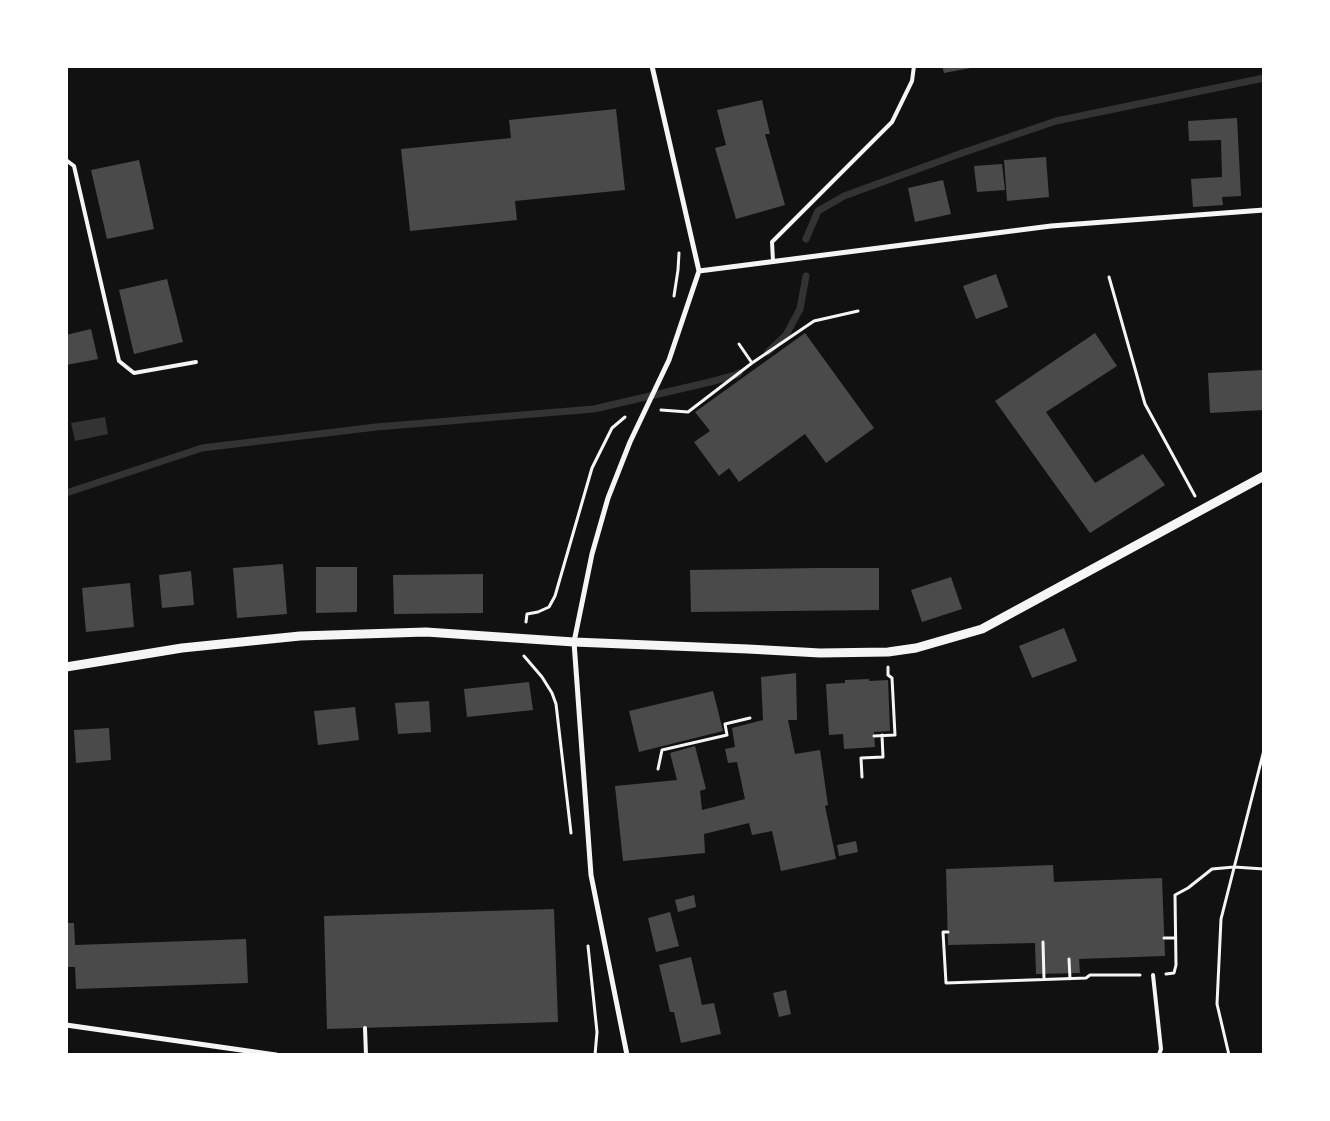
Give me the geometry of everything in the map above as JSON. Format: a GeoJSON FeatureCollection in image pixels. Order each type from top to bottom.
{"type":"FeatureCollection","features":[{"type":"Feature","properties":{"kind":"street"},"geometry":{"type":"LineString","coordinates":[[627,1055],[591,875],[574,642],[592,554],[608,498],[630,442],[669,360],[699,271],[652,66]]}},
{"type":"Feature","properties":{"kind":"street"},"geometry":{"type":"LineString","coordinates":[[699,271],[1051,226],[1264,210]]}},
{"type":"Feature","properties":{"kind":"street"},"geometry":{"type":"LineString","coordinates":[[66,667],[182,648],[300,636],[426,632],[574,642],[820,653],[888,652],[916,648],[982,629],[1264,476]]}},
{"type":"Feature","properties":{"kind":"street"},"geometry":{"type":"LineString","coordinates":[[66,1025],[276,1055]]}},
{"type":"Feature","properties":{"kind":"lane"},"geometry":{"type":"LineString","coordinates":[[773,261],[772,242],[892,122],[912,81],[914,66]]}},
{"type":"Feature","properties":{"kind":"lane"},"geometry":{"type":"LineString","coordinates":[[66,160],[74,166],[119,361],[134,373],[196,362]]}},
{"type":"Feature","properties":{"kind":"lane"},"geometry":{"type":"LineString","coordinates":[[1153,975],[1161,1049],[1159,1055]]}},
{"type":"Feature","properties":{"kind":"lane"},"geometry":{"type":"LineString","coordinates":[[365,1028],[366,1055]]}},
{"type":"Feature","properties":{"kind":"path"},"geometry":{"type":"LineString","coordinates":[[673,299],[678,270],[679,248]]}},
{"type":"Feature","properties":{"kind":"path"},"geometry":{"type":"LineString","coordinates":[[1109,277],[1145,404],[1203,510]]}},
{"type":"Feature","properties":{"kind":"path"},"geometry":{"type":"LineString","coordinates":[[646,408],[688,412],[752,363],[814,321],[858,311]]}},
{"type":"Feature","properties":{"kind":"path"},"geometry":{"type":"LineString","coordinates":[[740,344],[752,363]]}},
{"type":"Feature","properties":{"kind":"path"},"geometry":{"type":"LineString","coordinates":[[874,736],[895,735],[892,678],[888,675],[888,668]]}},
{"type":"Feature","properties":{"kind":"path"},"geometry":{"type":"LineString","coordinates":[[658,769],[662,750],[727,735],[725,724],[750,718]]}},
{"type":"Feature","properties":{"kind":"path"},"geometry":{"type":"LineString","coordinates":[[862,777],[861,758],[883,757],[882,735]]}},
{"type":"Feature","properties":{"kind":"path"},"geometry":{"type":"LineString","coordinates":[[1229,1055],[1217,1004],[1221,919],[1264,750]]}},
{"type":"Feature","properties":{"kind":"path"},"geometry":{"type":"LineString","coordinates":[[948,932],[943,932],[946,983],[1070,979],[1086,978],[1090,975],[1174,973],[1176,965],[1175,895],[1188,888],[1212,869],[1234,867],[1264,869]]}},
{"type":"Feature","properties":{"kind":"path"},"geometry":{"type":"LineString","coordinates":[[1164,938],[1175,938]]}},
{"type":"Feature","properties":{"kind":"path"},"geometry":{"type":"LineString","coordinates":[[1043,942],[1044,979]]}},
{"type":"Feature","properties":{"kind":"path"},"geometry":{"type":"LineString","coordinates":[[1069,959],[1070,979]]}},
{"type":"Feature","properties":{"kind":"shaded area"},"geometry":{"type":"Polygon","coordinates":[[[105,417],[108,434],[75,441],[71,423],[105,417]]]}},
{"type":"Feature","properties":{"kind":"building"},"geometry":{"type":"Polygon","coordinates":[[[942,66],[976,66],[976,67],[944,73],[942,66]]]}},
{"type":"Feature","properties":{"kind":"building"},"geometry":{"type":"Polygon","coordinates":[[[762,100],[770,134],[765,134],[785,205],[736,219],[715,148],[726,145],[717,110],[762,100]]]}},
{"type":"Feature","properties":{"kind":"building"},"geometry":{"type":"Polygon","coordinates":[[[616,109],[625,190],[515,201],[517,220],[410,231],[401,149],[511,138],[509,120],[616,109]]]}},
{"type":"Feature","properties":{"kind":"building"},"geometry":{"type":"Polygon","coordinates":[[[1237,118],[1241,196],[1222,197],[1223,205],[1193,207],[1191,179],[1222,177],[1221,140],[1189,141],[1188,121],[1237,118]]]}},
{"type":"Feature","properties":{"kind":"building"},"geometry":{"type":"Polygon","coordinates":[[[1046,157],[1049,197],[1007,201],[1004,160],[1046,157]]]}},
{"type":"Feature","properties":{"kind":"building"},"geometry":{"type":"Polygon","coordinates":[[[139,160],[154,229],[107,239],[91,170],[139,160]]]}},
{"type":"Feature","properties":{"kind":"building"},"geometry":{"type":"Polygon","coordinates":[[[1002,164],[1005,190],[977,192],[974,166],[1002,164]]]}},
{"type":"Feature","properties":{"kind":"building"},"geometry":{"type":"Polygon","coordinates":[[[943,180],[951,214],[915,222],[908,188],[943,180]]]}},
{"type":"Feature","properties":{"kind":"building"},"geometry":{"type":"Polygon","coordinates":[[[996,274],[1008,307],[976,319],[963,286],[996,274]]]}},
{"type":"Feature","properties":{"kind":"building"},"geometry":{"type":"Polygon","coordinates":[[[167,279],[183,342],[134,354],[119,290],[167,279]]]}},
{"type":"Feature","properties":{"kind":"building"},"geometry":{"type":"Polygon","coordinates":[[[91,329],[98,359],[66,365],[66,335],[91,329]]]}},
{"type":"Feature","properties":{"kind":"building"},"geometry":{"type":"Polygon","coordinates":[[[805,333],[874,428],[826,463],[805,434],[739,482],[729,468],[719,476],[694,442],[710,431],[695,412],[805,333]]]}},
{"type":"Feature","properties":{"kind":"building"},"geometry":{"type":"Polygon","coordinates":[[[1095,333],[1117,366],[1046,412],[1095,483],[1143,454],[1165,485],[1090,533],[995,401],[1095,333]]]}},
{"type":"Feature","properties":{"kind":"building"},"geometry":{"type":"Polygon","coordinates":[[[1264,370],[1264,410],[1210,413],[1208,373],[1264,370]]]}},
{"type":"Feature","properties":{"kind":"building"},"geometry":{"type":"Polygon","coordinates":[[[283,564],[287,614],[237,618],[233,568],[283,564]]]}},
{"type":"Feature","properties":{"kind":"building"},"geometry":{"type":"Polygon","coordinates":[[[316,567],[357,567],[357,612],[316,613],[316,567]]]}},
{"type":"Feature","properties":{"kind":"building"},"geometry":{"type":"Polygon","coordinates":[[[879,568],[879,610],[691,612],[690,570],[879,568]]]}},
{"type":"Feature","properties":{"kind":"building"},"geometry":{"type":"Polygon","coordinates":[[[191,571],[194,605],[162,608],[159,575],[191,571]]]}},
{"type":"Feature","properties":{"kind":"building"},"geometry":{"type":"Polygon","coordinates":[[[483,574],[483,613],[394,614],[393,575],[483,574]]]}},
{"type":"Feature","properties":{"kind":"building"},"geometry":{"type":"Polygon","coordinates":[[[951,577],[962,609],[922,622],[911,590],[951,577]]]}},
{"type":"Feature","properties":{"kind":"building"},"geometry":{"type":"Polygon","coordinates":[[[130,583],[134,627],[86,632],[82,588],[130,583]]]}},
{"type":"Feature","properties":{"kind":"building"},"geometry":{"type":"Polygon","coordinates":[[[1064,628],[1077,661],[1032,678],[1019,646],[1064,628]]]}},
{"type":"Feature","properties":{"kind":"building"},"geometry":{"type":"Polygon","coordinates":[[[796,673],[797,720],[788,720],[795,754],[820,750],[828,805],[825,806],[836,859],[781,871],[772,831],[752,835],[749,823],[704,834],[705,853],[623,861],[615,786],[677,780],[670,753],[695,746],[706,789],[700,791],[702,810],[745,799],[737,762],[728,763],[725,749],[735,747],[732,728],[763,720],[761,677],[796,673]]]}},
{"type":"Feature","properties":{"kind":"building"},"geometry":{"type":"Polygon","coordinates":[[[869,679],[869,681],[888,680],[890,731],[874,732],[875,747],[844,749],[843,734],[829,735],[826,684],[845,683],[845,680],[869,679]]]}},
{"type":"Feature","properties":{"kind":"building"},"geometry":{"type":"Polygon","coordinates":[[[529,682],[533,710],[467,717],[464,689],[529,682]]]}},
{"type":"Feature","properties":{"kind":"building"},"geometry":{"type":"Polygon","coordinates":[[[713,691],[723,731],[639,752],[629,711],[713,691]]]}},
{"type":"Feature","properties":{"kind":"building"},"geometry":{"type":"Polygon","coordinates":[[[429,701],[431,732],[398,734],[395,703],[429,701]]]}},
{"type":"Feature","properties":{"kind":"building"},"geometry":{"type":"Polygon","coordinates":[[[355,707],[359,740],[318,745],[314,711],[355,707]]]}},
{"type":"Feature","properties":{"kind":"building"},"geometry":{"type":"Polygon","coordinates":[[[109,728],[111,760],[76,763],[74,730],[109,728]]]}},
{"type":"Feature","properties":{"kind":"building"},"geometry":{"type":"Polygon","coordinates":[[[856,841],[858,852],[839,856],[837,845],[856,841]]]}},
{"type":"Feature","properties":{"kind":"building"},"geometry":{"type":"Polygon","coordinates":[[[1053,865],[1054,882],[1162,878],[1165,956],[1079,959],[1080,973],[1036,974],[1035,943],[948,945],[946,869],[1053,865]]]}},
{"type":"Feature","properties":{"kind":"building"},"geometry":{"type":"Polygon","coordinates":[[[694,895],[696,907],[678,912],[675,900],[694,895]]]}},
{"type":"Feature","properties":{"kind":"building"},"geometry":{"type":"Polygon","coordinates":[[[554,909],[558,1022],[327,1029],[324,916],[554,909]]]}},
{"type":"Feature","properties":{"kind":"building"},"geometry":{"type":"Polygon","coordinates":[[[670,912],[679,946],[656,952],[648,918],[670,912]]]}},
{"type":"Feature","properties":{"kind":"building"},"geometry":{"type":"Polygon","coordinates":[[[66,923],[74,923],[75,945],[246,939],[248,983],[76,989],[75,967],[66,967],[66,923]]]}},
{"type":"Feature","properties":{"kind":"building"},"geometry":{"type":"Polygon","coordinates":[[[691,957],[702,1005],[714,1003],[721,1034],[681,1043],[674,1012],[670,1012],[659,965],[691,957]]]}},
{"type":"Feature","properties":{"kind":"building"},"geometry":{"type":"Polygon","coordinates":[[[786,990],[791,1014],[779,1017],[773,993],[786,990]]]}},
{"type":"Feature","properties":{"kind":"waterway"},"geometry":{"type":"LineString","coordinates":[[806,239],[818,211],[844,196],[962,153],[1056,121],[1264,78]]}},
{"type":"Feature","properties":{"kind":"waterway"},"geometry":{"type":"LineString","coordinates":[[768,352],[786,335],[800,309],[806,276]]}},
{"type":"Feature","properties":{"kind":"waterway"},"geometry":{"type":"LineString","coordinates":[[66,493],[202,448],[376,427],[594,409],[710,382],[739,373]]}}]}
